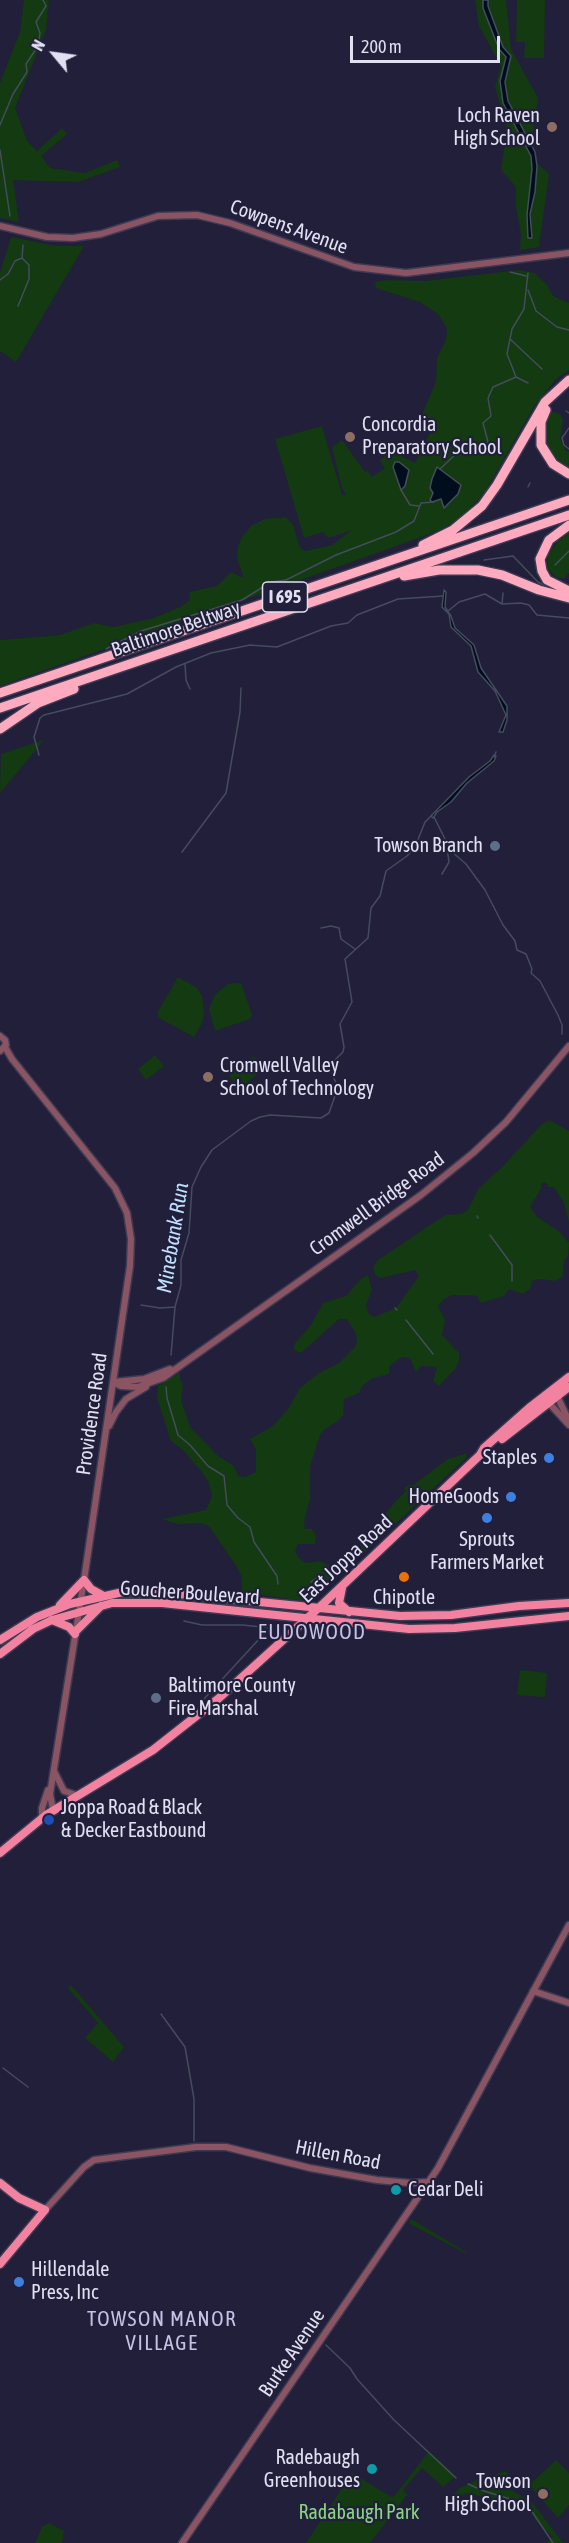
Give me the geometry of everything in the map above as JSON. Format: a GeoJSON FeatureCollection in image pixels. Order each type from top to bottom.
{"type":"FeatureCollection","features":[{"type":"Feature","properties":{"kind":"highway"},"geometry":{"type":"LineString","coordinates":[[392,560],[453,530],[482,506],[497,485],[545,402],[569,380]]}},
{"type":"Feature","properties":{"kind":"highway"},"geometry":{"type":"LineString","coordinates":[[569,388],[547,409],[541,422],[540,437],[548,458],[559,469],[569,474]]}},
{"type":"Feature","properties":{"kind":"highway","name":"Baltimore Beltway"},"geometry":{"type":"LineString","coordinates":[[0,693],[569,500]]}},
{"type":"Feature","properties":{"kind":"highway","name":"Baltimore Beltway"},"geometry":{"type":"LineString","coordinates":[[0,708],[569,515]]}},
{"type":"Feature","properties":{"kind":"highway"},"geometry":{"type":"LineString","coordinates":[[569,525],[549,540],[540,559],[542,571],[547,580],[569,591]]}},
{"type":"Feature","properties":{"kind":"highway"},"geometry":{"type":"LineString","coordinates":[[366,584],[439,570],[466,569],[502,575],[539,590],[569,598]]}},
{"type":"Feature","properties":{"kind":"highway"},"geometry":{"type":"LineString","coordinates":[[0,729],[38,704],[167,652]]}},
{"type":"Feature","properties":{"kind":"main road","name":"East Joppa Road"},"geometry":{"type":"LineString","coordinates":[[0,1853],[42,1818],[76,1795],[140,1759],[169,1739],[284,1640],[480,1455],[488,1452],[569,1377]]}},
{"type":"Feature","properties":{"kind":"main road","name":"East Joppa Road"},"geometry":{"type":"LineString","coordinates":[[546,1399],[557,1396],[569,1387]]}},
{"type":"Feature","properties":{"kind":"main road"},"geometry":{"type":"LineString","coordinates":[[52,1610],[66,1601],[84,1580],[91,1589],[102,1595]]}},
{"type":"Feature","properties":{"kind":"main road"},"geometry":{"type":"LineString","coordinates":[[342,1586],[339,1603],[349,1612]]}},
{"type":"Feature","properties":{"kind":"main road","name":"Goucher Boulevard"},"geometry":{"type":"LineString","coordinates":[[0,1640],[52,1610],[102,1595],[159,1592],[349,1612],[419,1616],[569,1603]]}},
{"type":"Feature","properties":{"kind":"main road","name":"Goucher Boulevard"},"geometry":{"type":"LineString","coordinates":[[0,1654],[33,1629],[52,1620],[101,1606],[143,1602],[306,1620],[422,1629],[569,1616]]}},
{"type":"Feature","properties":{"kind":"main road"},"geometry":{"type":"LineString","coordinates":[[52,1620],[69,1627],[75,1633],[101,1606]]}},
{"type":"Feature","properties":{"kind":"main road"},"geometry":{"type":"LineString","coordinates":[[283,1617],[286,1626],[284,1640]]}},
{"type":"Feature","properties":{"kind":"main road"},"geometry":{"type":"LineString","coordinates":[[0,2183],[19,2198],[45,2210],[0,2264]]}},
{"type":"Feature","properties":{"kind":"street","name":"Cowpens Avenue"},"geometry":{"type":"LineString","coordinates":[[0,226],[47,237],[73,238],[101,234],[158,216],[197,215],[220,220],[346,265],[369,270],[406,273],[569,253]]}},
{"type":"Feature","properties":{"kind":"street","name":"Providence Road"},"geometry":{"type":"LineString","coordinates":[[0,1036],[5,1040],[2,1050],[12,1059],[120,1195],[131,1230],[131,1257],[106,1432],[51,1784],[50,1794],[54,1810]]}},
{"type":"Feature","properties":{"kind":"street","name":"Cromwell Bridge Road"},"geometry":{"type":"LineString","coordinates":[[113,1382],[130,1387],[154,1382],[421,1195],[461,1164],[515,1113],[569,1046]]}},
{"type":"Feature","properties":{"kind":"street","name":"Cromwell Bridge Road"},"geometry":{"type":"LineString","coordinates":[[113,1382],[144,1379],[182,1364]]}},
{"type":"Feature","properties":{"kind":"street"},"geometry":{"type":"LineString","coordinates":[[106,1432],[116,1412],[126,1399],[154,1382]]}},
{"type":"Feature","properties":{"kind":"street"},"geometry":{"type":"LineString","coordinates":[[557,1396],[569,1423]]}},
{"type":"Feature","properties":{"kind":"street"},"geometry":{"type":"LineString","coordinates":[[546,1399],[569,1423]]}},
{"type":"Feature","properties":{"kind":"street"},"geometry":{"type":"LineString","coordinates":[[54,1770],[64,1791],[76,1795]]}},
{"type":"Feature","properties":{"kind":"street"},"geometry":{"type":"LineString","coordinates":[[42,1818],[45,1797],[51,1784]]}},
{"type":"Feature","properties":{"kind":"street"},"geometry":{"type":"LineString","coordinates":[[429,2182],[450,2148],[569,1925]]}},
{"type":"Feature","properties":{"kind":"street"},"geometry":{"type":"LineString","coordinates":[[533,1991],[569,2003]]}},
{"type":"Feature","properties":{"kind":"street","name":"Hillen Road"},"geometry":{"type":"LineString","coordinates":[[45,2210],[84,2167],[94,2160],[195,2147],[226,2147],[310,2168],[377,2180],[429,2182]]}},
{"type":"Feature","properties":{"kind":"street","name":"Burke Avenue"},"geometry":{"type":"LineString","coordinates":[[182,2543],[429,2182]]}},
{"type":"Feature","properties":{"kind":"green space"},"geometry":{"type":"Polygon","coordinates":[[[24,0],[49,0],[46,30],[15,108],[27,141],[37,151],[62,128],[67,134],[41,156],[50,168],[85,173],[117,160],[120,167],[78,182],[13,180],[19,222],[0,218],[0,83],[20,32],[24,0]]]}},
{"type":"Feature","properties":{"kind":"green space"},"geometry":{"type":"Polygon","coordinates":[[[475,0],[506,0],[511,49],[538,98],[530,157],[549,174],[539,247],[520,250],[521,234],[516,207],[516,187],[501,170],[507,130],[495,87],[501,66],[479,26],[475,0]]]}},
{"type":"Feature","properties":{"kind":"green space"},"geometry":{"type":"Polygon","coordinates":[[[517,0],[545,0],[544,58],[524,58],[525,42],[516,42],[517,0]]]}},
{"type":"Feature","properties":{"kind":"green space"},"geometry":{"type":"Polygon","coordinates":[[[11,237],[56,246],[84,246],[16,362],[0,351],[0,273],[11,237]]]}},
{"type":"Feature","properties":{"kind":"green space"},"geometry":{"type":"Polygon","coordinates":[[[519,270],[535,273],[547,285],[553,296],[569,303],[569,370],[555,380],[533,408],[485,492],[462,517],[440,530],[391,548],[0,686],[0,640],[60,635],[94,623],[113,627],[154,618],[190,600],[189,592],[217,586],[231,572],[244,578],[237,558],[238,547],[242,537],[251,526],[265,519],[286,517],[293,525],[300,548],[305,551],[332,545],[352,530],[328,538],[323,532],[304,538],[275,439],[322,426],[342,495],[346,495],[342,488],[332,447],[342,440],[365,472],[368,471],[372,477],[385,468],[380,461],[390,450],[415,463],[435,423],[422,414],[436,382],[437,358],[446,340],[447,329],[439,315],[420,302],[376,288],[375,282],[425,281],[519,270]]]}},
{"type":"Feature","properties":{"kind":"green space"},"geometry":{"type":"Polygon","coordinates":[[[550,411],[560,414],[563,420],[560,439],[566,451],[569,452],[569,470],[552,457],[545,444],[543,432],[550,411]]]}},
{"type":"Feature","properties":{"kind":"green space"},"geometry":{"type":"Polygon","coordinates":[[[569,533],[569,573],[565,578],[557,578],[548,569],[548,555],[558,541],[569,533]]]}},
{"type":"Feature","properties":{"kind":"green space"},"geometry":{"type":"Polygon","coordinates":[[[44,740],[0,793],[1,754],[44,740]]]}},
{"type":"Feature","properties":{"kind":"green space"},"geometry":{"type":"Polygon","coordinates":[[[178,977],[197,988],[202,996],[204,1015],[194,1037],[159,1018],[157,1013],[178,977]]]}},
{"type":"Feature","properties":{"kind":"green space"},"geometry":{"type":"Polygon","coordinates":[[[241,983],[252,1014],[250,1019],[215,1031],[209,1009],[215,995],[228,984],[241,983]]]}},
{"type":"Feature","properties":{"kind":"green space"},"geometry":{"type":"Polygon","coordinates":[[[155,1055],[164,1066],[146,1080],[138,1069],[155,1055]]]}},
{"type":"Feature","properties":{"kind":"green space"},"geometry":{"type":"Polygon","coordinates":[[[254,1056],[264,1069],[239,1089],[229,1076],[254,1056]]]}},
{"type":"Feature","properties":{"kind":"green space"},"geometry":{"type":"Polygon","coordinates":[[[549,1120],[569,1131],[569,1223],[564,1203],[554,1187],[548,1187],[546,1182],[541,1184],[542,1187],[530,1207],[537,1217],[560,1232],[569,1243],[563,1276],[556,1281],[540,1279],[532,1281],[530,1289],[523,1294],[509,1289],[504,1296],[481,1303],[477,1296],[469,1295],[452,1295],[444,1299],[438,1306],[445,1320],[442,1335],[459,1353],[459,1361],[456,1368],[439,1386],[433,1381],[437,1367],[421,1366],[416,1372],[410,1358],[402,1357],[389,1366],[389,1374],[373,1378],[362,1386],[359,1393],[344,1399],[343,1415],[320,1435],[310,1466],[310,1499],[304,1522],[305,1529],[312,1529],[316,1536],[315,1544],[298,1544],[295,1551],[306,1563],[320,1561],[332,1567],[356,1550],[406,1491],[404,1488],[410,1484],[412,1486],[448,1459],[467,1453],[466,1458],[311,1602],[242,1592],[242,1577],[238,1569],[209,1526],[201,1523],[177,1524],[162,1519],[206,1510],[212,1496],[208,1481],[201,1471],[184,1451],[171,1441],[157,1398],[158,1386],[180,1372],[180,1380],[183,1384],[181,1400],[190,1427],[218,1456],[234,1466],[238,1476],[245,1477],[256,1472],[256,1450],[250,1439],[273,1426],[289,1408],[300,1388],[319,1373],[339,1363],[355,1347],[357,1340],[355,1332],[347,1319],[339,1319],[301,1353],[294,1350],[295,1343],[311,1325],[323,1303],[346,1296],[361,1279],[368,1275],[372,1290],[366,1305],[368,1313],[374,1317],[396,1308],[419,1276],[415,1270],[381,1278],[375,1275],[373,1267],[378,1260],[446,1215],[462,1214],[468,1210],[479,1188],[542,1124],[549,1120]]]}},
{"type":"Feature","properties":{"kind":"green space"},"geometry":{"type":"Polygon","coordinates":[[[520,1670],[547,1673],[545,1697],[517,1695],[520,1670]]]}},
{"type":"Feature","properties":{"kind":"green space"},"geometry":{"type":"Polygon","coordinates":[[[71,1985],[124,2047],[113,2062],[85,2038],[98,2023],[68,1988],[71,1985]]]}},
{"type":"Feature","properties":{"kind":"green space"},"geometry":{"type":"Polygon","coordinates":[[[410,2220],[413,2220],[466,2252],[410,2224],[410,2220]]]}},
{"type":"Feature","properties":{"kind":"green space","name":"Radabaugh Park"},"geometry":{"type":"Polygon","coordinates":[[[429,2451],[456,2476],[443,2487],[422,2468],[403,2490],[407,2495],[370,2543],[306,2543],[352,2473],[393,2498],[429,2451]]]}},
{"type":"Feature","properties":{"kind":"green space"},"geometry":{"type":"Polygon","coordinates":[[[556,2460],[569,2473],[569,2505],[558,2518],[529,2485],[556,2460]]]}},
{"type":"Feature","properties":{"kind":"green space"},"geometry":{"type":"Polygon","coordinates":[[[507,2471],[511,2490],[532,2502],[563,2543],[546,2543],[553,2537],[537,2522],[526,2507],[467,2493],[457,2497],[451,2496],[460,2488],[479,2479],[507,2471]]]}},
{"type":"Feature","properties":{"kind":"green space"},"geometry":{"type":"Polygon","coordinates":[[[49,2523],[64,2531],[62,2543],[35,2543],[42,2527],[49,2523]]]}},
{"type":"Feature","properties":{"kind":"water"},"geometry":{"type":"Polygon","coordinates":[[[483,0],[488,0],[488,6],[503,47],[511,56],[505,82],[508,101],[535,152],[537,166],[535,192],[530,214],[532,238],[528,238],[527,215],[532,169],[531,156],[503,103],[500,81],[506,57],[499,49],[483,8],[483,0]]]}},
{"type":"Feature","properties":{"kind":"water"},"geometry":{"type":"Polygon","coordinates":[[[395,462],[399,462],[409,470],[405,486],[401,490],[393,467],[395,462]]]}},
{"type":"Feature","properties":{"kind":"water"},"geometry":{"type":"Polygon","coordinates":[[[437,467],[461,485],[458,494],[444,508],[441,499],[432,502],[430,500],[433,493],[430,488],[437,467]]]}},
{"type":"Feature","properties":{"kind":"water"},"geometry":{"type":"Polygon","coordinates":[[[444,590],[446,592],[445,607],[451,616],[455,628],[474,645],[481,668],[507,706],[507,720],[503,732],[499,732],[506,715],[495,691],[478,672],[471,646],[451,627],[449,614],[442,607],[444,590]]]}},
{"type":"Feature","properties":{"kind":"water"},"geometry":{"type":"Polygon","coordinates":[[[494,755],[496,756],[494,761],[467,783],[433,818],[431,816],[469,777],[490,761],[494,755]]]}},
{"type":"Feature","properties":{"kind":"waterway"},"geometry":{"type":"LineString","coordinates":[[0,125],[13,94],[27,72],[26,64],[38,46],[40,33],[36,22],[46,6],[43,0]]}},
{"type":"Feature","properties":{"kind":"waterway"},"geometry":{"type":"LineString","coordinates":[[0,150],[10,216]]}},
{"type":"Feature","properties":{"kind":"waterway"},"geometry":{"type":"LineString","coordinates":[[0,280],[8,274],[15,261],[22,258],[23,245]]}},
{"type":"Feature","properties":{"kind":"waterway"},"geometry":{"type":"LineString","coordinates":[[18,306],[29,279],[29,265],[22,258]]}},
{"type":"Feature","properties":{"kind":"waterway"},"geometry":{"type":"LineString","coordinates":[[510,272],[526,276]]}},
{"type":"Feature","properties":{"kind":"waterway","name":"Minebank Run"},"geometry":{"type":"LineString","coordinates":[[440,469],[458,452],[478,452],[488,442],[483,423],[491,416],[488,398],[493,387],[516,377],[507,354],[512,329],[524,309],[528,273]]}},
{"type":"Feature","properties":{"kind":"waterway"},"geometry":{"type":"LineString","coordinates":[[528,290],[536,311],[557,327],[569,330]]}},
{"type":"Feature","properties":{"kind":"waterway"},"geometry":{"type":"LineString","coordinates":[[510,339],[542,369]]}},
{"type":"Feature","properties":{"kind":"waterway"},"geometry":{"type":"LineString","coordinates":[[516,377],[528,383]]}},
{"type":"Feature","properties":{"kind":"waterway"},"geometry":{"type":"LineString","coordinates":[[569,428],[562,438],[564,445],[569,449]]}},
{"type":"Feature","properties":{"kind":"waterway"},"geometry":{"type":"LineString","coordinates":[[528,487],[530,483]]}},
{"type":"Feature","properties":{"kind":"waterway"},"geometry":{"type":"LineString","coordinates":[[401,490],[410,505],[419,506]]}},
{"type":"Feature","properties":{"kind":"waterway"},"geometry":{"type":"LineString","coordinates":[[106,649],[141,631],[242,600],[271,582],[286,580],[336,555],[396,532],[414,521],[421,503],[434,502]]}},
{"type":"Feature","properties":{"kind":"waterway"},"geometry":{"type":"LineString","coordinates":[[555,565],[569,551]]}},
{"type":"Feature","properties":{"kind":"waterway"},"geometry":{"type":"LineString","coordinates":[[484,560],[513,556],[538,582],[547,587]]}},
{"type":"Feature","properties":{"kind":"waterway"},"geometry":{"type":"LineString","coordinates":[[502,604],[503,593]]}},
{"type":"Feature","properties":{"kind":"waterway"},"geometry":{"type":"LineString","coordinates":[[448,611],[459,602],[485,594],[502,604],[529,605],[537,615],[569,618]]}},
{"type":"Feature","properties":{"kind":"waterway"},"geometry":{"type":"LineString","coordinates":[[39,755],[34,737],[40,718],[44,715],[127,694],[176,667],[211,653],[250,645],[277,647],[331,626],[348,623],[357,615],[398,599],[443,596]]}},
{"type":"Feature","properties":{"kind":"waterway"},"geometry":{"type":"LineString","coordinates":[[185,664],[186,680],[190,689]]}},
{"type":"Feature","properties":{"kind":"waterway"},"geometry":{"type":"LineString","coordinates":[[182,852],[226,793],[240,712],[241,688]]}},
{"type":"Feature","properties":{"kind":"waterway","name":"Minebank Run"},"geometry":{"type":"LineString","coordinates":[[494,757],[496,752]]}},
{"type":"Feature","properties":{"kind":"waterway","name":"Minebank Run"},"geometry":{"type":"LineString","coordinates":[[171,1355],[175,1307],[181,1285],[181,1260],[189,1233],[192,1187],[201,1167],[212,1150],[251,1121],[260,1117],[270,1115],[321,1118],[329,1113],[338,1087],[330,1070],[331,1064],[343,1052],[340,1024],[352,1002],[345,959],[368,938],[371,908],[380,896],[386,871],[407,856],[415,847],[425,822],[432,815]]}},
{"type":"Feature","properties":{"kind":"waterway"},"geometry":{"type":"LineString","coordinates":[[434,817],[451,851],[466,864],[485,890],[503,925],[515,941],[517,950],[526,954],[532,969],[531,973],[540,981],[558,1015],[562,1025],[562,1034]]}},
{"type":"Feature","properties":{"kind":"waterway"},"geometry":{"type":"LineString","coordinates":[[442,874],[449,862],[447,848]]}},
{"type":"Feature","properties":{"kind":"waterway"},"geometry":{"type":"LineString","coordinates":[[321,928],[331,926],[339,928],[341,939],[355,949]]}},
{"type":"Feature","properties":{"kind":"waterway"},"geometry":{"type":"LineString","coordinates":[[490,1235],[512,1265],[512,1281]]}},
{"type":"Feature","properties":{"kind":"waterway"},"geometry":{"type":"LineString","coordinates":[[141,1305],[160,1308],[175,1307]]}},
{"type":"Feature","properties":{"kind":"waterway"},"geometry":{"type":"LineString","coordinates":[[406,1320],[433,1354]]}},
{"type":"Feature","properties":{"kind":"waterway","name":"Minebank Run"},"geometry":{"type":"LineString","coordinates":[[166,1387],[178,1435],[208,1466],[224,1476],[227,1505],[250,1527],[254,1542],[277,1576],[278,1584]]}},
{"type":"Feature","properties":{"kind":"waterway"},"geometry":{"type":"LineString","coordinates":[[311,1582],[322,1575]]}},
{"type":"Feature","properties":{"kind":"waterway"},"geometry":{"type":"LineString","coordinates":[[184,1621],[202,1625],[272,1628]]}},
{"type":"Feature","properties":{"kind":"waterway"},"geometry":{"type":"LineString","coordinates":[[204,1699],[261,1637],[273,1628]]}},
{"type":"Feature","properties":{"kind":"waterway"},"geometry":{"type":"LineString","coordinates":[[161,2014],[185,2047],[194,2099],[194,2141]]}},
{"type":"Feature","properties":{"kind":"waterway"},"geometry":{"type":"LineString","coordinates":[[3,2068],[28,2087]]}},
{"type":"Feature","properties":{"kind":"waterway"},"geometry":{"type":"LineString","coordinates":[[326,2345],[350,2368],[394,2420],[456,2478]]}},
{"type":"Feature","properties":{"kind":"waterway"},"geometry":{"type":"LineString","coordinates":[[468,2484],[527,2504],[553,2543]]}},
{"type":"Feature","properties":{"kind":"place","name":"Loch Raven High School"},"geometry":{"type":"Point","coordinates":[552,127]}},
{"type":"Feature","properties":{"kind":"place","name":"Concordia Preparatory School"},"geometry":{"type":"Point","coordinates":[350,437]}},
{"type":"Feature","properties":{"kind":"place","name":"Towson Branch"},"geometry":{"type":"Point","coordinates":[495,846]}},
{"type":"Feature","properties":{"kind":"place","name":"Cromwell Valley School of Technology"},"geometry":{"type":"Point","coordinates":[208,1077]}},
{"type":"Feature","properties":{"kind":"place","name":"Staples"},"geometry":{"type":"Point","coordinates":[549,1458]}},
{"type":"Feature","properties":{"kind":"place","name":"HomeGoods"},"geometry":{"type":"Point","coordinates":[511,1497]}},
{"type":"Feature","properties":{"kind":"place","name":"Sprouts Farmers Market"},"geometry":{"type":"Point","coordinates":[487,1518]}},
{"type":"Feature","properties":{"kind":"place","name":"Chipotle"},"geometry":{"type":"Point","coordinates":[404,1577]}},
{"type":"Feature","properties":{"kind":"place","name":"Baltimore County Fire Marshal"},"geometry":{"type":"Point","coordinates":[156,1698]}},
{"type":"Feature","properties":{"kind":"place","name":"Joppa Road & Black & Decker Eastbound"},"geometry":{"type":"Point","coordinates":[49,1820]}},
{"type":"Feature","properties":{"kind":"place","name":"Cedar Deli"},"geometry":{"type":"Point","coordinates":[396,2190]}},
{"type":"Feature","properties":{"kind":"place","name":"Hillendale Press, Inc"},"geometry":{"type":"Point","coordinates":[19,2282]}},
{"type":"Feature","properties":{"kind":"place","name":"Radebaugh Greenhouses"},"geometry":{"type":"Point","coordinates":[372,2469]}},
{"type":"Feature","properties":{"kind":"place","name":"Towson High School"},"geometry":{"type":"Point","coordinates":[543,2494]}},
{"type":"Feature","properties":{"kind":"district","name":"EUDOWOOD"},"geometry":{"type":"Point","coordinates":[312,1632]}},
{"type":"Feature","properties":{"kind":"district","name":"TOWSON MANOR VILLAGE"},"geometry":{"type":"Point","coordinates":[162,2331]}}]}
